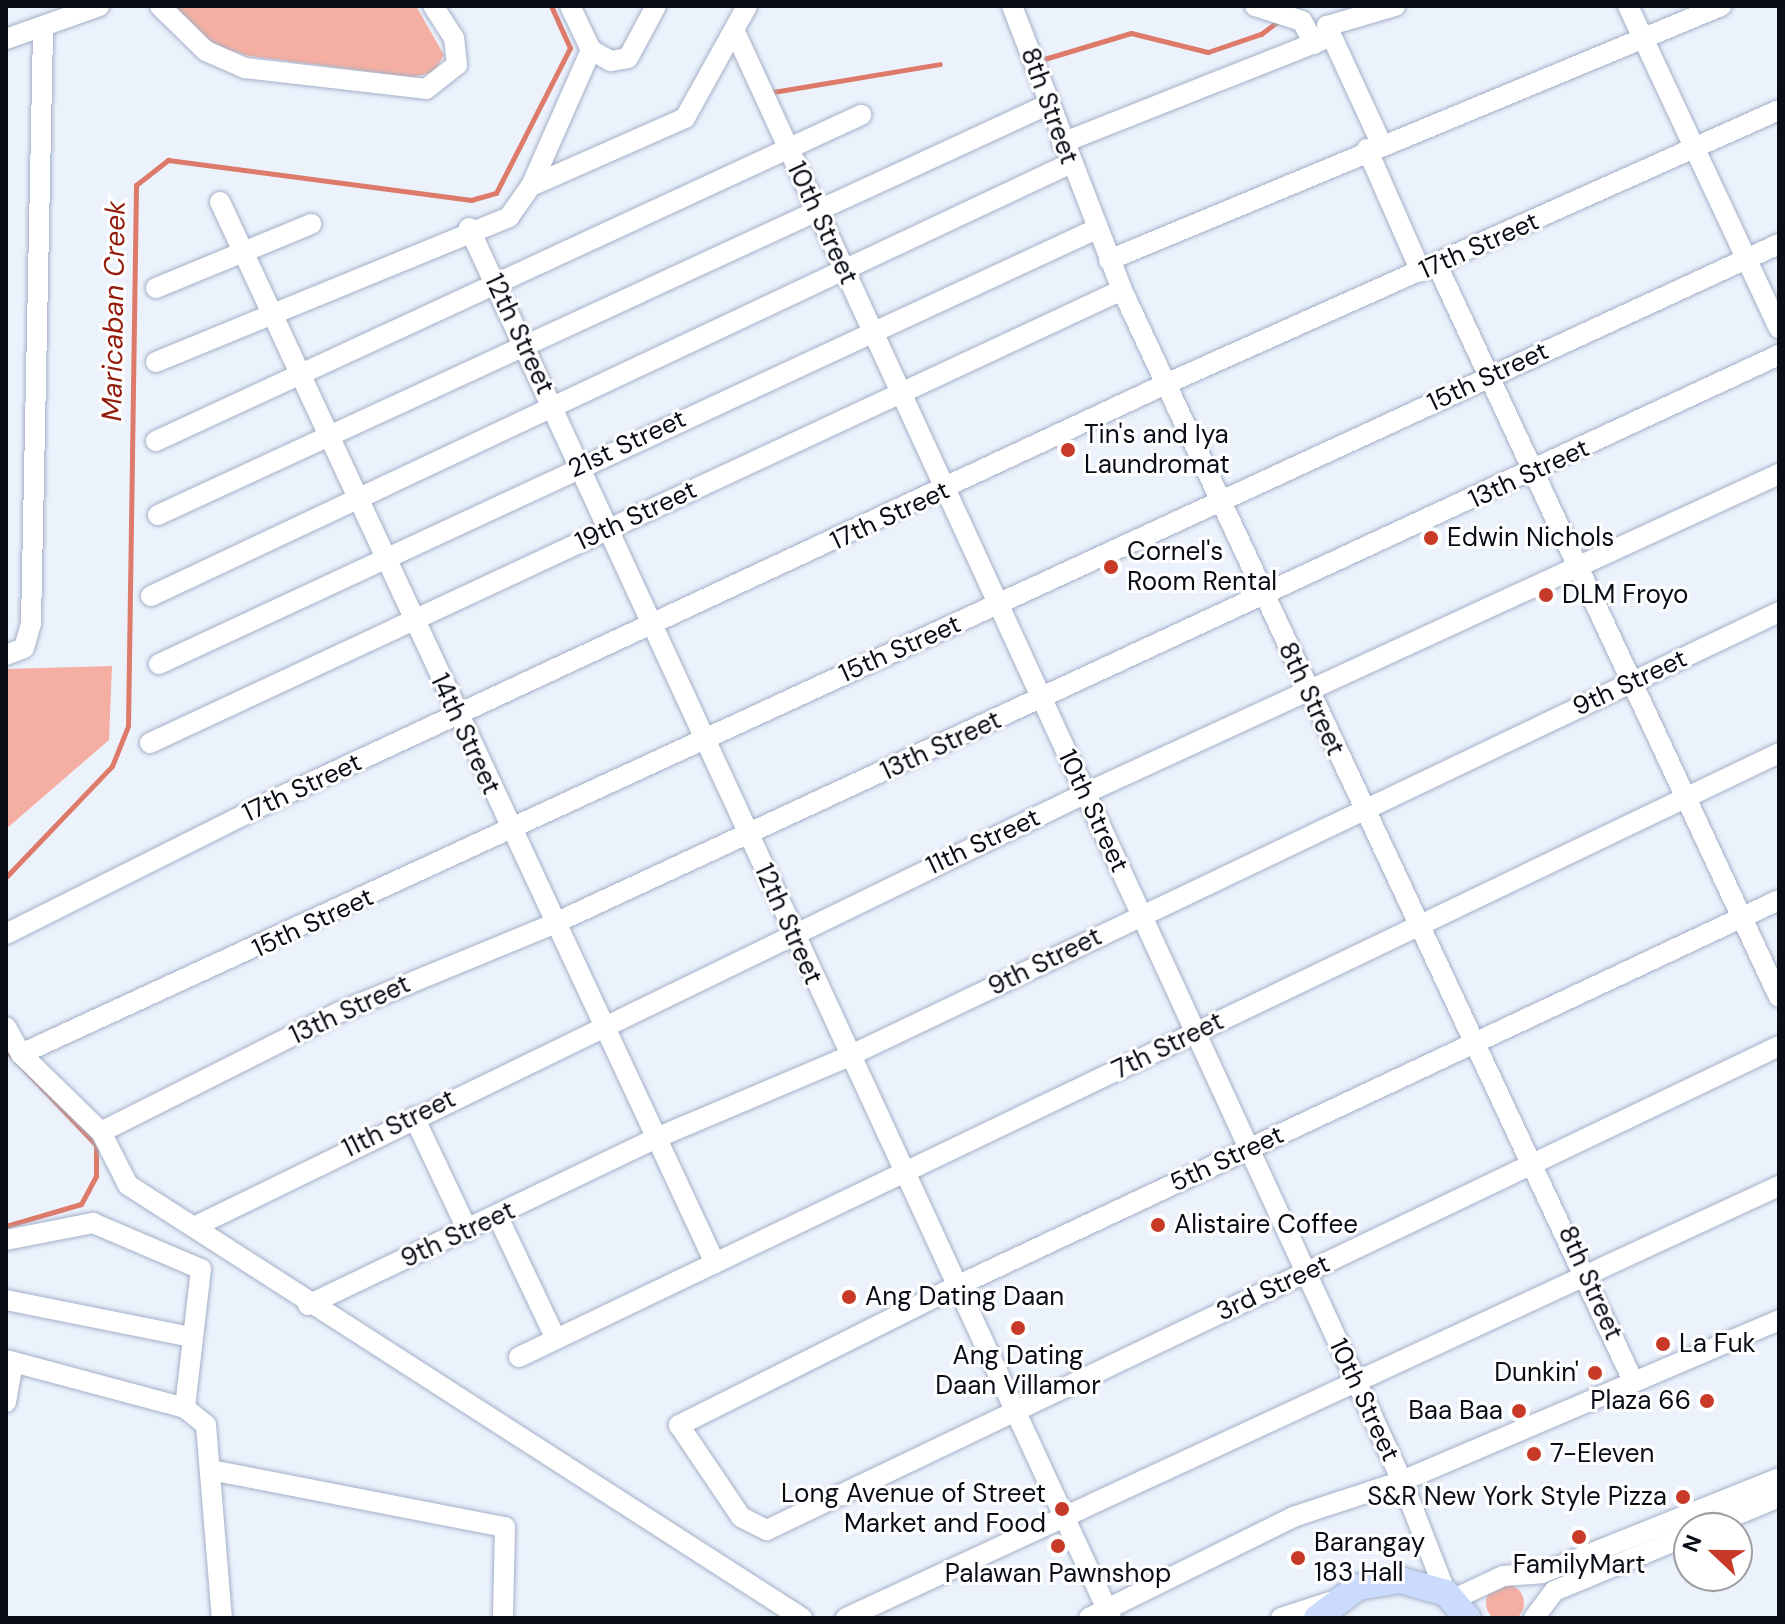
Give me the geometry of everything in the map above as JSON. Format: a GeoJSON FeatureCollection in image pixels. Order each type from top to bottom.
{"type":"FeatureCollection","features":[{"type":"Feature","properties":{"kind":"main road"},"geometry":{"type":"LineString","coordinates":[[1327,1609],[1386,1580],[1456,1603]]}},
{"type":"Feature","properties":{"kind":"street"},"geometry":{"type":"LineString","coordinates":[[6,39],[43,29],[99,6]]}},
{"type":"Feature","properties":{"kind":"street"},"geometry":{"type":"LineString","coordinates":[[160,6],[206,51],[245,68],[426,89],[457,65],[454,38],[433,6]]}},
{"type":"Feature","properties":{"kind":"street"},"geometry":{"type":"LineString","coordinates":[[570,6],[591,50],[611,61],[628,58],[656,6]]}},
{"type":"Feature","properties":{"kind":"street"},"geometry":{"type":"LineString","coordinates":[[531,186],[685,118],[747,6]]}},
{"type":"Feature","properties":{"kind":"street","name":"8th Street"},"geometry":{"type":"LineString","coordinates":[[1012,6],[1069,164],[1122,290],[1168,383],[1415,928],[1536,1162],[1633,1381]]}},
{"type":"Feature","properties":{"kind":"street"},"geometry":{"type":"LineString","coordinates":[[1255,6],[1302,21],[1325,34],[1429,268],[1490,376],[1779,997]]}},
{"type":"Feature","properties":{"kind":"street"},"geometry":{"type":"LineString","coordinates":[[1062,143],[1395,6]]}},
{"type":"Feature","properties":{"kind":"street"},"geometry":{"type":"LineString","coordinates":[[1628,6],[1779,328]]}},
{"type":"Feature","properties":{"kind":"street"},"geometry":{"type":"LineString","coordinates":[[1109,260],[1641,33],[1721,6]]}},
{"type":"Feature","properties":{"kind":"street"},"geometry":{"type":"LineString","coordinates":[[6,655],[24,648],[31,624],[43,29]]}},
{"type":"Feature","properties":{"kind":"street","name":"10th Street"},"geometry":{"type":"LineString","coordinates":[[735,32],[1456,1603]]}},
{"type":"Feature","properties":{"kind":"street"},"geometry":{"type":"LineString","coordinates":[[156,362],[469,228],[503,222],[531,186],[591,50]]}},
{"type":"Feature","properties":{"kind":"street"},"geometry":{"type":"LineString","coordinates":[[158,515],[815,209],[1049,104]]}},
{"type":"Feature","properties":{"kind":"street","name":"17th Street"},"geometry":{"type":"LineString","coordinates":[[6,934],[457,716],[655,627],[1168,383],[1779,110]]}},
{"type":"Feature","properties":{"kind":"street"},"geometry":{"type":"LineString","coordinates":[[156,441],[861,115]]}},
{"type":"Feature","properties":{"kind":"street"},"geometry":{"type":"LineString","coordinates":[[151,596],[356,496],[1069,164]]}},
{"type":"Feature","properties":{"kind":"street","name":"14th Street"},"geometry":{"type":"LineString","coordinates":[[220,202],[600,1025],[715,1263]]}},
{"type":"Feature","properties":{"kind":"street"},"geometry":{"type":"LineString","coordinates":[[156,288],[311,224]]}},
{"type":"Feature","properties":{"kind":"street","name":"12th Street"},"geometry":{"type":"LineString","coordinates":[[469,228],[655,627],[847,1057],[1062,1512],[1102,1615]]}},
{"type":"Feature","properties":{"kind":"street","name":"21st Street"},"geometry":{"type":"LineString","coordinates":[[159,664],[871,330],[1096,229]]}},
{"type":"Feature","properties":{"kind":"street","name":"15th Street"},"geometry":{"type":"LineString","coordinates":[[21,1054],[1779,244]]}},
{"type":"Feature","properties":{"kind":"street","name":"19th Street"},"geometry":{"type":"LineString","coordinates":[[150,743],[1122,290]]}},
{"type":"Feature","properties":{"kind":"street","name":"13th Street"},"geometry":{"type":"LineString","coordinates":[[101,1132],[340,1012],[553,924],[1534,473],[1779,355]]}},
{"type":"Feature","properties":{"kind":"street","name":"11th Street"},"geometry":{"type":"LineString","coordinates":[[194,1227],[600,1025],[1086,793],[1577,563],[1779,474]]}},
{"type":"Feature","properties":{"kind":"street","name":"9th Street"},"geometry":{"type":"LineString","coordinates":[[308,1305],[498,1217],[654,1139],[847,1057],[1779,612]]}},
{"type":"Feature","properties":{"kind":"street","name":"7th Street"},"geometry":{"type":"LineString","coordinates":[[519,1357],[1779,753]]}},
{"type":"Feature","properties":{"kind":"street","name":"5th Street"},"geometry":{"type":"LineString","coordinates":[[767,1530],[741,1517],[679,1425],[957,1286],[1779,900]]}},
{"type":"Feature","properties":{"kind":"street"},"geometry":{"type":"LineString","coordinates":[[6,1027],[21,1054],[101,1132],[128,1185],[224,1246],[308,1305],[802,1618]]}},
{"type":"Feature","properties":{"kind":"street","name":"3rd Street"},"geometry":{"type":"LineString","coordinates":[[767,1530],[1014,1408],[1536,1162],[1776,1054]]}},
{"type":"Feature","properties":{"kind":"street"},"geometry":{"type":"LineString","coordinates":[[414,1117],[468,1231]]}},
{"type":"Feature","properties":{"kind":"street"},"geometry":{"type":"LineString","coordinates":[[846,1618],[1062,1512],[1779,1186]]}},
{"type":"Feature","properties":{"kind":"street"},"geometry":{"type":"LineString","coordinates":[[498,1217],[556,1339]]}},
{"type":"Feature","properties":{"kind":"street"},"geometry":{"type":"LineString","coordinates":[[6,1240],[50,1234],[71,1222],[95,1227],[201,1269],[185,1408]]}},
{"type":"Feature","properties":{"kind":"street"},"geometry":{"type":"LineString","coordinates":[[6,1300],[192,1337]]}},
{"type":"Feature","properties":{"kind":"street"},"geometry":{"type":"LineString","coordinates":[[1102,1615],[1293,1517],[1402,1481],[1779,1320]]}},
{"type":"Feature","properties":{"kind":"street"},"geometry":{"type":"LineString","coordinates":[[6,1402],[10,1362],[185,1408],[206,1425],[222,1618]]}},
{"type":"Feature","properties":{"kind":"street"},"geometry":{"type":"LineString","coordinates":[[211,1470],[505,1527],[503,1618]]}},
{"type":"Feature","properties":{"kind":"street"},"geometry":{"type":"LineString","coordinates":[[1456,1603],[1503,1576],[1523,1578],[1779,1478]]}},
{"type":"Feature","properties":{"kind":"street"},"geometry":{"type":"LineString","coordinates":[[1743,1512],[1779,1497]]}},
{"type":"Feature","properties":{"kind":"street"},"geometry":{"type":"LineString","coordinates":[[1535,1615],[1554,1591],[1673,1542]]}},
{"type":"Feature","properties":{"kind":"street"},"geometry":{"type":"LineString","coordinates":[[1523,1578],[1535,1593],[1535,1615]]}},
{"type":"Feature","properties":{"kind":"street"},"geometry":{"type":"LineString","coordinates":[[1281,1618],[1327,1609]]}},
{"type":"Feature","properties":{"kind":"shaded area"},"geometry":{"type":"Polygon","coordinates":[[[172,6],[416,6],[444,55],[434,72],[413,77],[249,56],[209,44],[172,6]]]}},
{"type":"Feature","properties":{"kind":"shaded area"},"geometry":{"type":"Polygon","coordinates":[[[112,666],[109,740],[6,829],[6,669],[112,666]]]}},
{"type":"Feature","properties":{"kind":"shaded area"},"geometry":{"type":"Polygon","coordinates":[[[1505,1584],[1519,1589],[1524,1603],[1519,1617],[1505,1622],[1491,1617],[1486,1603],[1491,1589],[1505,1584]]]}},
{"type":"Feature","properties":{"kind":"waterway","name":"Maricaban Creek"},"geometry":{"type":"LineString","coordinates":[[6,877],[112,766],[128,726],[136,185],[168,160],[471,200],[496,193],[570,48],[551,6]]}},
{"type":"Feature","properties":{"kind":"waterway"},"geometry":{"type":"LineString","coordinates":[[1041,60],[1131,33],[1208,52],[1261,34],[1281,19]]}},
{"type":"Feature","properties":{"kind":"waterway"},"geometry":{"type":"LineString","coordinates":[[773,92],[940,64]]}},
{"type":"Feature","properties":{"kind":"waterway","name":"Maricaban Creek"},"geometry":{"type":"LineString","coordinates":[[6,1050],[96,1145],[96,1176],[81,1204],[6,1226]]}},
{"type":"Feature","properties":{"kind":"place","name":"Tin's and Iya Laundromat"},"geometry":{"type":"Point","coordinates":[1068,450]}},
{"type":"Feature","properties":{"kind":"place","name":"Edwin Nichols"},"geometry":{"type":"Point","coordinates":[1431,538]}},
{"type":"Feature","properties":{"kind":"place","name":"Cornel's Room Rental"},"geometry":{"type":"Point","coordinates":[1111,567]}},
{"type":"Feature","properties":{"kind":"place","name":"DLM Froyo"},"geometry":{"type":"Point","coordinates":[1546,595]}},
{"type":"Feature","properties":{"kind":"place","name":"Alistaire Coffee"},"geometry":{"type":"Point","coordinates":[1158,1225]}},
{"type":"Feature","properties":{"kind":"place","name":"Ang Dating Daan"},"geometry":{"type":"Point","coordinates":[849,1297]}},
{"type":"Feature","properties":{"kind":"place","name":"Ang Dating Daan Villamor"},"geometry":{"type":"Point","coordinates":[1018,1328]}},
{"type":"Feature","properties":{"kind":"place","name":"La Fuk"},"geometry":{"type":"Point","coordinates":[1663,1344]}},
{"type":"Feature","properties":{"kind":"place","name":"Dunkin'"},"geometry":{"type":"Point","coordinates":[1595,1373]}},
{"type":"Feature","properties":{"kind":"place","name":"Plaza 66"},"geometry":{"type":"Point","coordinates":[1707,1401]}},
{"type":"Feature","properties":{"kind":"place","name":"Baa Baa"},"geometry":{"type":"Point","coordinates":[1519,1411]}},
{"type":"Feature","properties":{"kind":"place","name":"7-Eleven"},"geometry":{"type":"Point","coordinates":[1534,1454]}},
{"type":"Feature","properties":{"kind":"place","name":"S&R New York Style Pizza"},"geometry":{"type":"Point","coordinates":[1683,1497]}},
{"type":"Feature","properties":{"kind":"place","name":"Long Avenue of Street Market and Food"},"geometry":{"type":"Point","coordinates":[1062,1509]}},
{"type":"Feature","properties":{"kind":"place","name":"FamilyMart"},"geometry":{"type":"Point","coordinates":[1579,1537]}},
{"type":"Feature","properties":{"kind":"place","name":"Palawan Pawnshop"},"geometry":{"type":"Point","coordinates":[1058,1546]}},
{"type":"Feature","properties":{"kind":"place","name":"Barangay 183 Hall"},"geometry":{"type":"Point","coordinates":[1298,1558]}}]}
